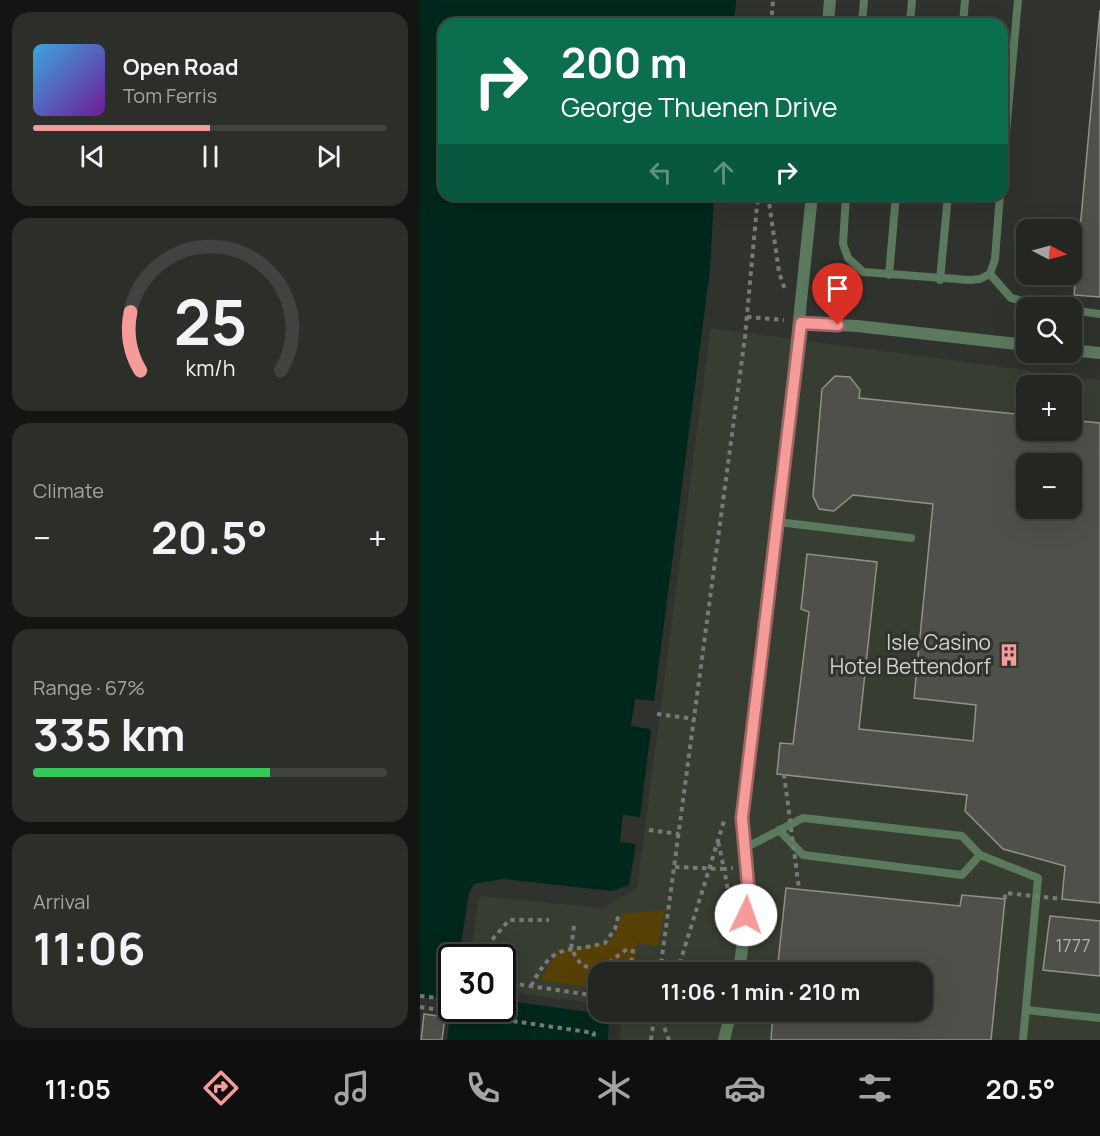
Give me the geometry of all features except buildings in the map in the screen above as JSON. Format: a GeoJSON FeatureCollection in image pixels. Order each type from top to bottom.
{"type":"FeatureCollection","features":[{"type":"Feature","properties":{"kind":"street"},"geometry":{"type":"LineString","coordinates":[[828,18],[830,0]]}},
{"type":"Feature","properties":{"kind":"street"},"geometry":{"type":"LineString","coordinates":[[740,962],[749,896],[742,818],[801,323],[811,201]]}},
{"type":"Feature","properties":{"kind":"street"},"geometry":{"type":"LineString","coordinates":[[801,323],[857,326],[1016,344]]}},
{"type":"Feature","properties":{"kind":"street"},"geometry":{"type":"LineString","coordinates":[[1082,351],[1100,353]]}},
{"type":"Feature","properties":{"kind":"street"},"geometry":{"type":"LineString","coordinates":[[724,1040],[728,1022]]}},
{"type":"Feature","properties":{"kind":"lane"},"geometry":{"type":"LineString","coordinates":[[862,18],[864,0]]}},
{"type":"Feature","properties":{"kind":"lane"},"geometry":{"type":"LineString","coordinates":[[910,18],[912,0]]}},
{"type":"Feature","properties":{"kind":"lane"},"geometry":{"type":"LineString","coordinates":[[964,18],[965,0]]}},
{"type":"Feature","properties":{"kind":"lane"},"geometry":{"type":"LineString","coordinates":[[1008,111],[1018,0]]}},
{"type":"Feature","properties":{"kind":"lane"},"geometry":{"type":"LineString","coordinates":[[845,201],[842,232],[848,258],[863,272],[940,280],[980,279],[990,274],[994,259],[999,201]]}},
{"type":"Feature","properties":{"kind":"lane"},"geometry":{"type":"LineString","coordinates":[[889,275],[895,201]]}},
{"type":"Feature","properties":{"kind":"lane"},"geometry":{"type":"LineString","coordinates":[[940,280],[947,201]]}},
{"type":"Feature","properties":{"kind":"lane"},"geometry":{"type":"LineString","coordinates":[[990,274],[1011,298],[1016,299]]}},
{"type":"Feature","properties":{"kind":"lane"},"geometry":{"type":"LineString","coordinates":[[1082,312],[1100,314]]}},
{"type":"Feature","properties":{"kind":"lane"},"geometry":{"type":"LineString","coordinates":[[778,522],[911,538]]}},
{"type":"Feature","properties":{"kind":"lane"},"geometry":{"type":"LineString","coordinates":[[745,848],[803,818],[962,836],[980,855],[1038,879],[1023,1040]]}},
{"type":"Feature","properties":{"kind":"lane"},"geometry":{"type":"LineString","coordinates":[[779,830],[803,855],[962,875],[980,855]]}},
{"type":"Feature","properties":{"kind":"lane"},"geometry":{"type":"LineString","coordinates":[[1026,1010],[1100,1018]]}},
{"type":"Feature","properties":{"kind":"path"},"geometry":{"type":"LineString","coordinates":[[772,18],[773,0]]}},
{"type":"Feature","properties":{"kind":"path"},"geometry":{"type":"LineString","coordinates":[[661,962],[747,317],[757,201]]}},
{"type":"Feature","properties":{"kind":"path"},"geometry":{"type":"LineString","coordinates":[[769,201],[779,272],[787,295]]}},
{"type":"Feature","properties":{"kind":"path"},"geometry":{"type":"LineString","coordinates":[[747,317],[788,320]]}},
{"type":"Feature","properties":{"kind":"path"},"geometry":{"type":"LineString","coordinates":[[657,714],[694,719]]}},
{"type":"Feature","properties":{"kind":"path"},"geometry":{"type":"LineString","coordinates":[[784,774],[799,890]]}},
{"type":"Feature","properties":{"kind":"path"},"geometry":{"type":"LineString","coordinates":[[649,830],[679,834]]}},
{"type":"Feature","properties":{"kind":"path"},"geometry":{"type":"LineString","coordinates":[[675,867],[724,869],[718,840]]}},
{"type":"Feature","properties":{"kind":"path"},"geometry":{"type":"LineString","coordinates":[[1005,899],[1005,893],[1062,899]]}},
{"type":"Feature","properties":{"kind":"path"},"geometry":{"type":"LineString","coordinates":[[531,986],[540,969],[558,951],[605,944],[615,929],[619,913]]}},
{"type":"Feature","properties":{"kind":"path"},"geometry":{"type":"LineString","coordinates":[[491,944],[509,920],[549,920]]}},
{"type":"Feature","properties":{"kind":"path"},"geometry":{"type":"LineString","coordinates":[[574,926],[571,949],[582,966],[588,967]]}},
{"type":"Feature","properties":{"kind":"path"},"geometry":{"type":"LineString","coordinates":[[610,962],[627,949],[633,951],[631,962]]}},
{"type":"Feature","properties":{"kind":"path"},"geometry":{"type":"LineString","coordinates":[[516,984],[588,995]]}},
{"type":"Feature","properties":{"kind":"path"},"geometry":{"type":"LineString","coordinates":[[438,994],[438,1002]]}},
{"type":"Feature","properties":{"kind":"path"},"geometry":{"type":"LineString","coordinates":[[420,996],[437,998]]}},
{"type":"Feature","properties":{"kind":"path"},"geometry":{"type":"LineString","coordinates":[[420,1007],[438,1010]]}},
{"type":"Feature","properties":{"kind":"path"},"geometry":{"type":"LineString","coordinates":[[516,1021],[594,1033],[593,1040]]}},
{"type":"Feature","properties":{"kind":"path"},"geometry":{"type":"LineString","coordinates":[[651,1040],[654,1022]]}},
{"type":"Feature","properties":{"kind":"path"},"geometry":{"type":"LineString","coordinates":[[661,1022],[669,1040]]}},
{"type":"Feature","properties":{"kind":"shaded area"},"geometry":{"type":"Polygon","coordinates":[[[420,0],[736,0],[734,18],[438,18],[438,201],[720,201],[634,887],[602,905],[477,893],[470,944],[438,944],[438,1022],[516,1022],[516,996],[588,1009],[588,1022],[619,1022],[616,1040],[420,1040],[420,0]]]}},
{"type":"Feature","properties":{"kind":"shaded area"},"geometry":{"type":"Polygon","coordinates":[[[709,328],[1062,375],[1016,375],[1016,441],[1082,441],[1082,378],[1100,380],[1100,1040],[616,1040],[619,1022],[933,1022],[933,962],[588,962],[588,1006],[516,996],[516,944],[470,944],[477,893],[709,328]]]}},
{"type":"Feature","properties":{"kind":"shaded area"},"geometry":{"type":"Polygon","coordinates":[[[665,910],[658,946],[637,943],[634,962],[588,962],[588,987],[540,980],[558,951],[605,943],[614,938],[622,914],[665,910]]]}},
{"type":"Feature","properties":{"kind":"pier"},"geometry":{"type":"Polygon","coordinates":[[[714,201],[724,201],[718,271],[637,888],[602,908],[479,896],[473,944],[461,944],[469,893],[474,884],[503,879],[612,891],[629,885],[636,844],[620,842],[623,815],[640,817],[651,729],[631,726],[635,699],[654,701],[710,270],[714,201]]]}},
{"type":"Feature","properties":{"kind":"pier"},"geometry":{"type":"Polygon","coordinates":[[[516,993],[588,1003],[588,1012],[516,1002],[516,993]]]}},
{"type":"Feature","properties":{"kind":"pier"},"geometry":{"type":"Polygon","coordinates":[[[420,997],[438,999],[438,1022],[449,1022],[447,1040],[420,1040],[420,997]]]}},
{"type":"Feature","properties":{"kind":"pier"},"geometry":{"type":"Polygon","coordinates":[[[609,1022],[622,1022],[619,1040],[608,1040],[609,1022]]]}},
{"type":"Feature","properties":{"kind":"place","name":"Isle Casino Hotel Bettendorf"},"geometry":{"type":"Point","coordinates":[1009,655]}},
{"type":"Feature","properties":{"kind":"route"},"geometry":{"type":"LineString","coordinates":[[746,915],[749,896],[742,818],[801,323],[838,325]]}}]}
